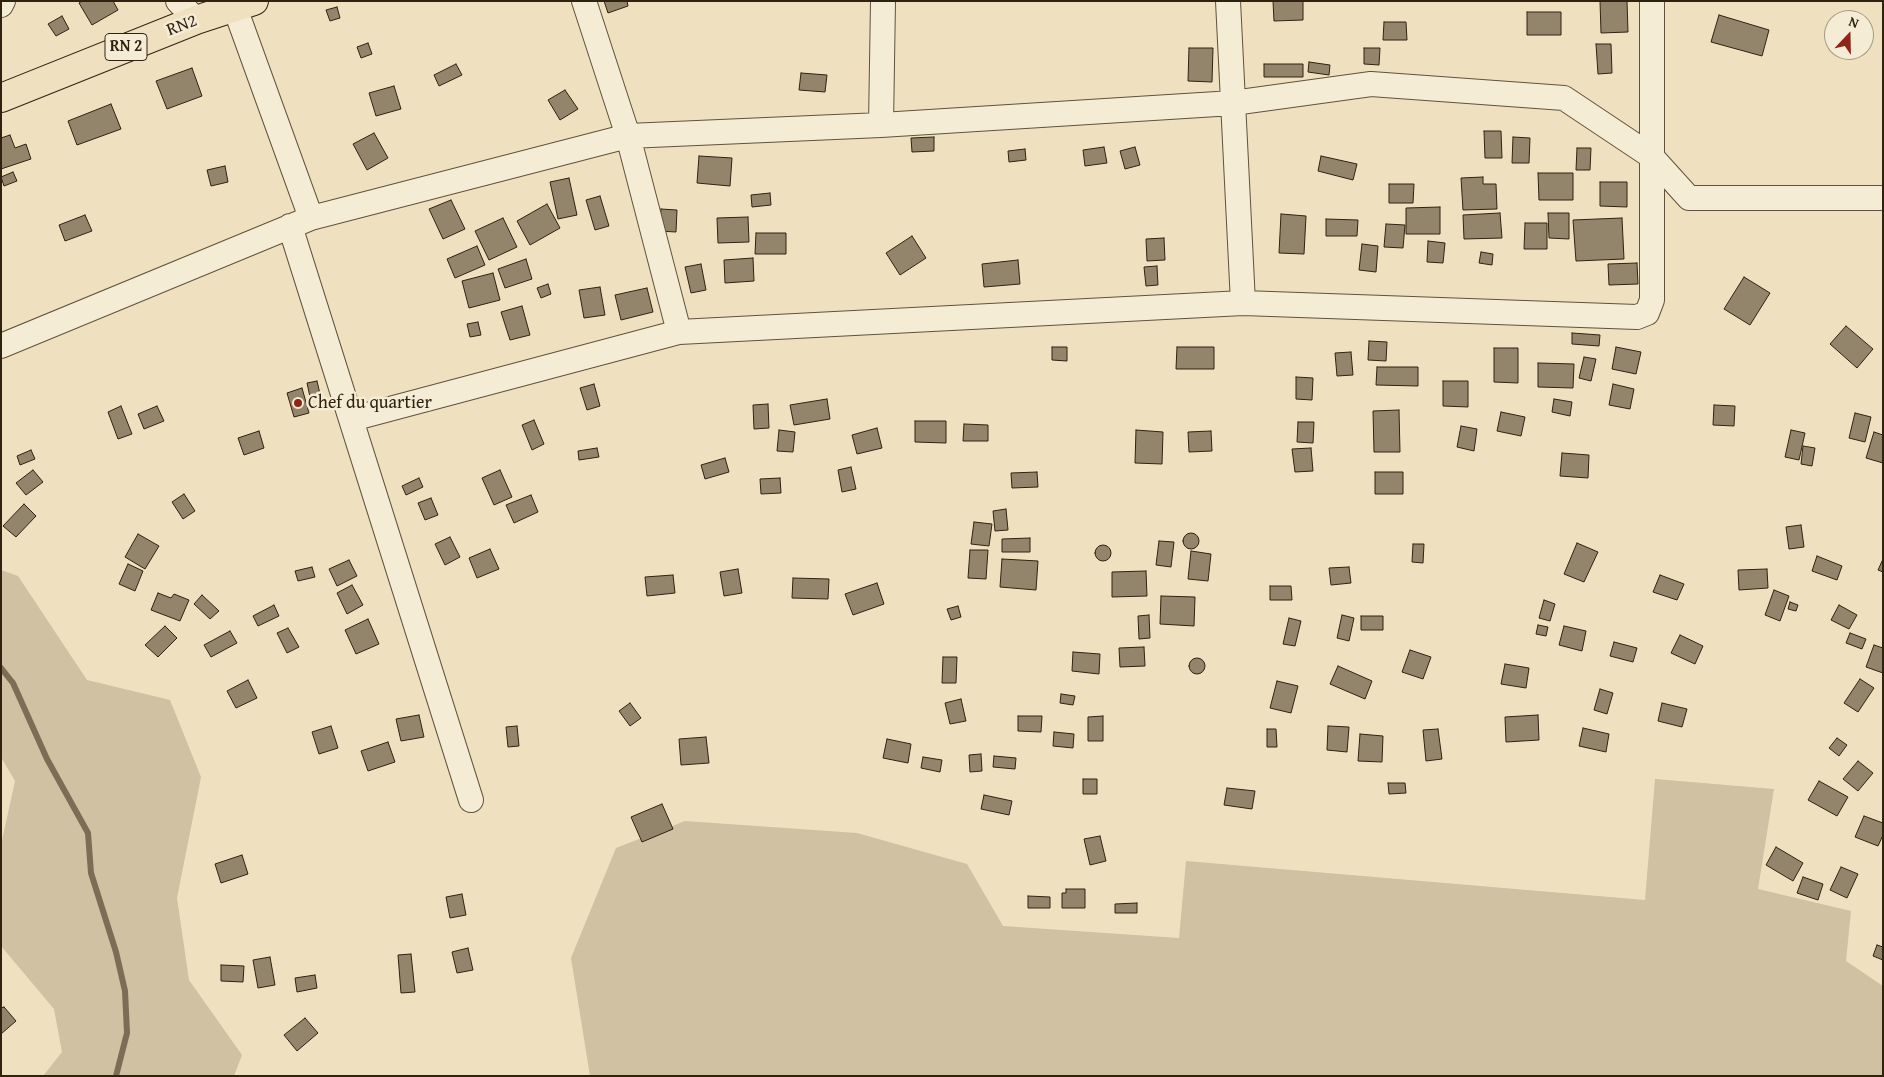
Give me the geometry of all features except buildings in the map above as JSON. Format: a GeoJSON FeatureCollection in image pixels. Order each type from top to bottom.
{"type":"FeatureCollection","features":[{"type":"Feature","properties":{"kind":"main road","name":"RN2"},"geometry":{"type":"LineString","coordinates":[[1,98],[187,10],[244,4]]}},
{"type":"Feature","properties":{"kind":"street"},"geometry":{"type":"LineString","coordinates":[[1,5],[4,1]]}},
{"type":"Feature","properties":{"kind":"street"},"geometry":{"type":"LineString","coordinates":[[584,1],[628,136],[679,332]]}},
{"type":"Feature","properties":{"kind":"street"},"geometry":{"type":"LineString","coordinates":[[881,125],[883,1]]}},
{"type":"Feature","properties":{"kind":"street"},"geometry":{"type":"LineString","coordinates":[[1228,1],[1244,303]]}},
{"type":"Feature","properties":{"kind":"street"},"geometry":{"type":"LineString","coordinates":[[352,418],[679,332],[1244,303],[1637,317],[1647,312],[1652,300],[1652,1]]}},
{"type":"Feature","properties":{"kind":"street"},"geometry":{"type":"LineString","coordinates":[[244,4],[352,418],[471,800]]}},
{"type":"Feature","properties":{"kind":"street"},"geometry":{"type":"LineString","coordinates":[[1,346],[300,222],[628,136],[881,125],[1232,103],[1370,84],[1564,98],[1651,156],[1689,198],[1883,198]]}},
{"type":"Feature","properties":{"kind":"shaded area"},"geometry":{"type":"Polygon","coordinates":[[[1,570],[18,576],[87,680],[170,700],[201,777],[177,898],[189,980],[242,1055],[234,1076],[43,1076],[62,1052],[54,1009],[1,946],[1,845],[15,781],[1,757],[1,570]]]}},
{"type":"Feature","properties":{"kind":"shaded area"},"geometry":{"type":"Polygon","coordinates":[[[1655,779],[1774,789],[1758,889],[1851,911],[1846,961],[1883,986],[1883,1076],[590,1076],[571,958],[616,848],[685,821],[857,833],[967,864],[1003,926],[1179,938],[1186,861],[1645,900],[1655,779]]]}},
{"type":"Feature","properties":{"kind":"waterway"},"geometry":{"type":"LineString","coordinates":[[1,668],[13,683],[47,759],[88,833],[91,873],[116,952],[125,991],[127,1033],[116,1076]]}},
{"type":"Feature","properties":{"kind":"place","name":"Chef du quartier"},"geometry":{"type":"Point","coordinates":[298,403]}}]}
